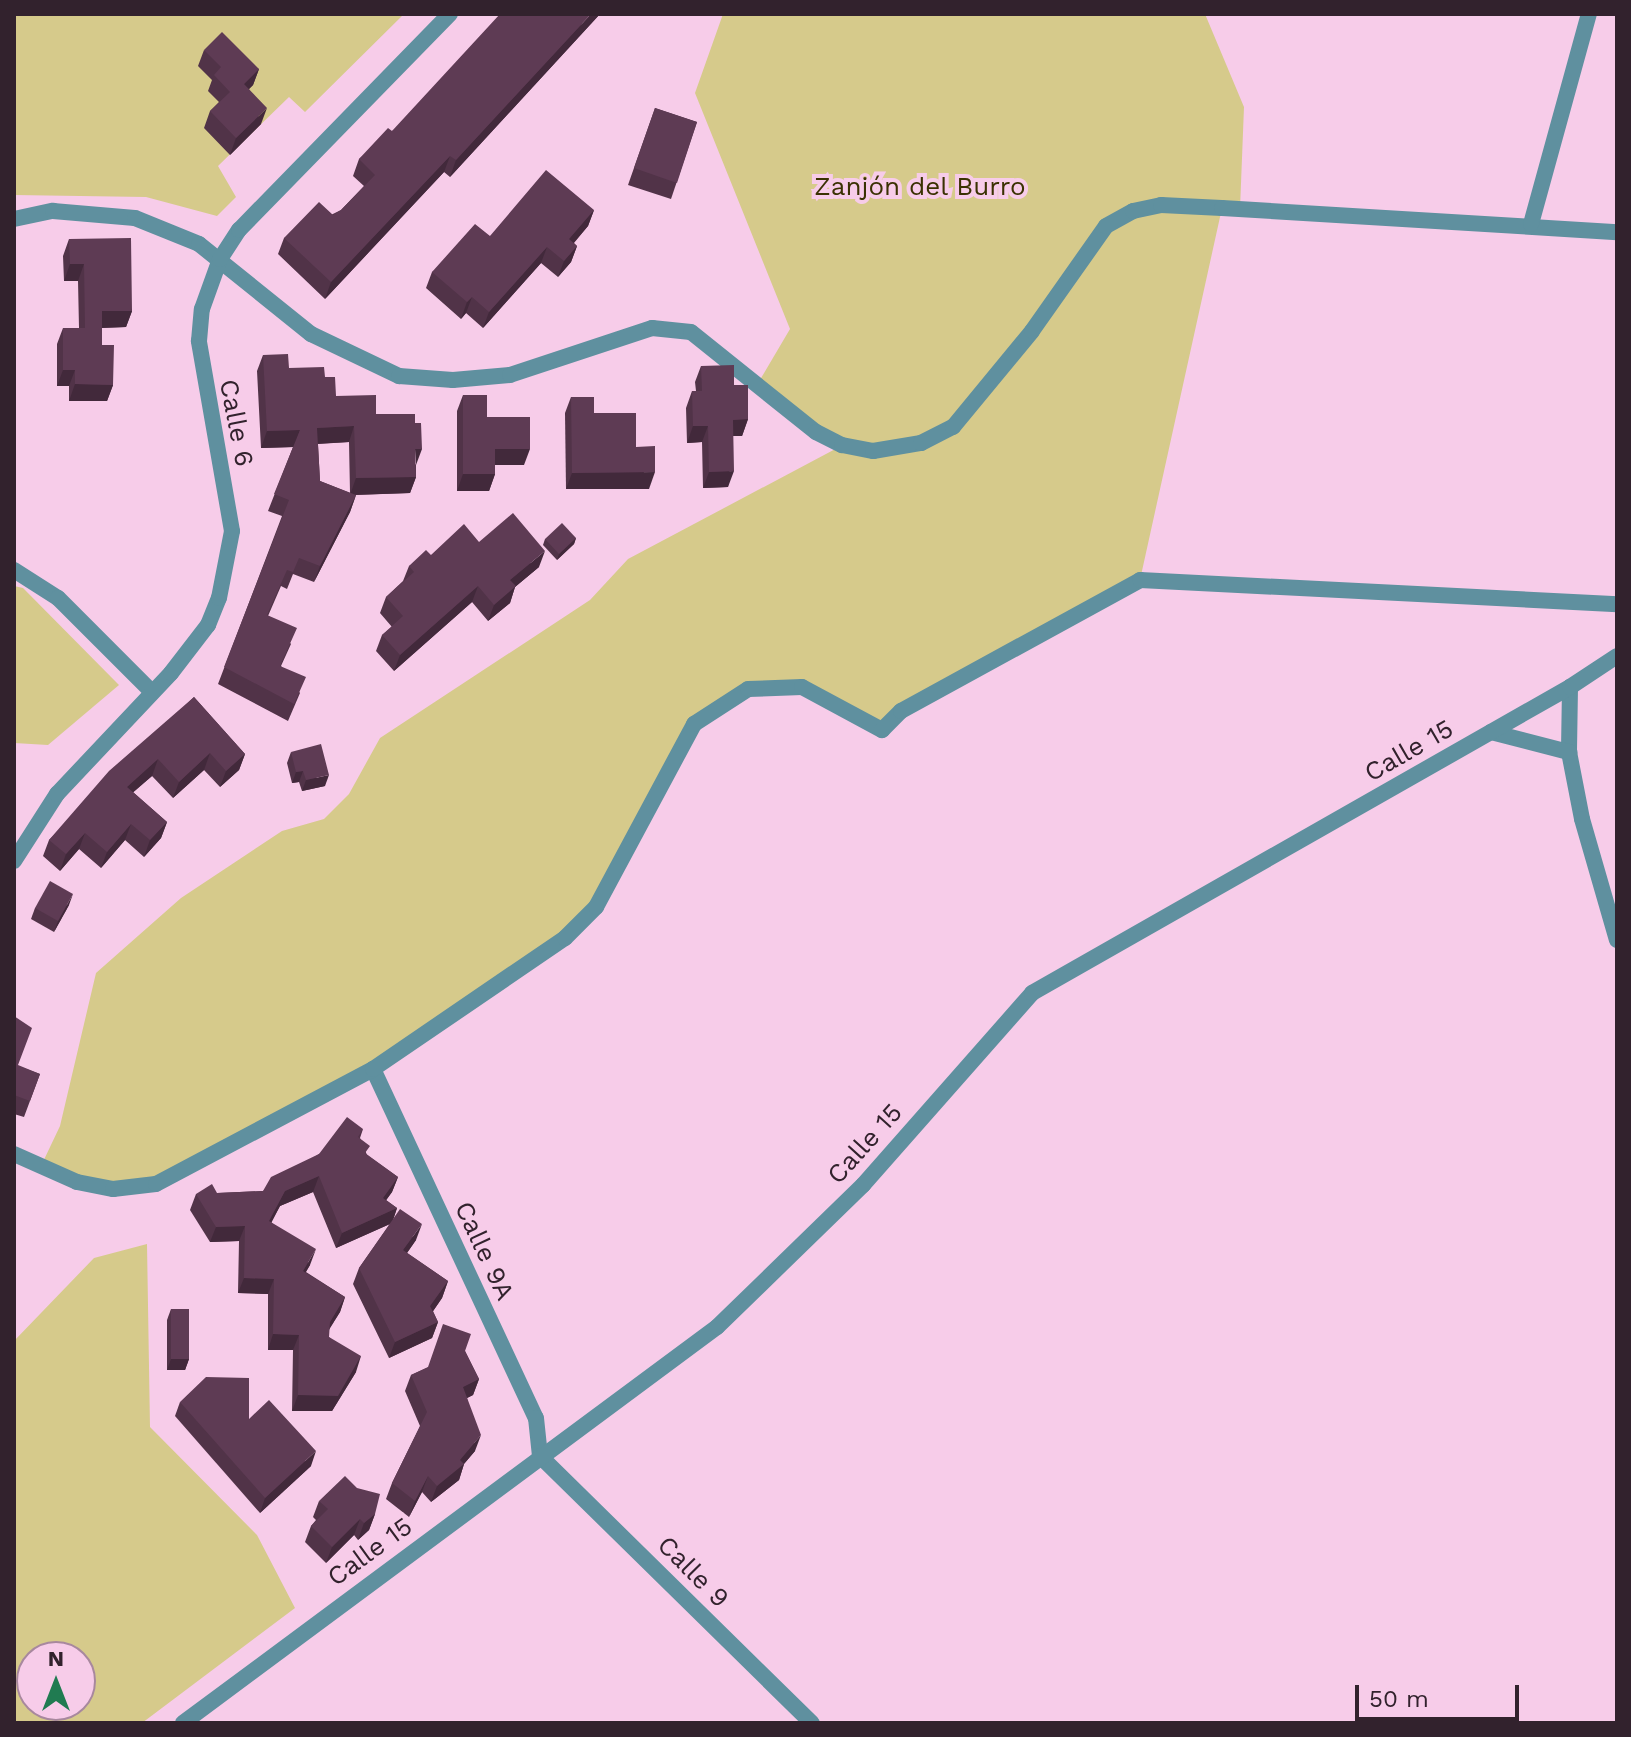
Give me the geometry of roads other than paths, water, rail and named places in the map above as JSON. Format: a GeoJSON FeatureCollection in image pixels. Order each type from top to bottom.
{"type":"FeatureCollection","features":[{"type":"Feature","properties":{"kind":"street","name":"Calle 6"},"geometry":{"type":"LineString","coordinates":[[14,861],[57,794],[208,625],[228,565],[232,531],[199,341],[202,309],[220,259],[239,230],[450,14]]}},
{"type":"Feature","properties":{"kind":"street"},"geometry":{"type":"LineString","coordinates":[[1531,224],[1589,14]]}},
{"type":"Feature","properties":{"kind":"street"},"geometry":{"type":"LineString","coordinates":[[14,219],[53,211],[135,218],[199,244],[311,334],[399,376],[453,380],[510,375],[652,328],[691,332],[816,432],[842,445],[873,451],[921,443],[953,427],[1032,331],[1106,226],[1133,211],[1161,205],[1436,224],[1531,224],[1617,232]]}},
{"type":"Feature","properties":{"kind":"street"},"geometry":{"type":"LineString","coordinates":[[14,570],[58,598],[151,691]]}},
{"type":"Feature","properties":{"kind":"street"},"geometry":{"type":"LineString","coordinates":[[14,1154],[77,1182],[113,1189],[156,1184],[373,1069],[565,938],[596,907],[694,724],[748,689],[802,687],[882,730],[901,711],[1140,580],[1617,604]]}},
{"type":"Feature","properties":{"kind":"street","name":"Calle 15"},"geometry":{"type":"LineString","coordinates":[[183,1723],[717,1327],[863,1185],[1032,993],[1570,687],[1617,656]]}},
{"type":"Feature","properties":{"kind":"street"},"geometry":{"type":"LineString","coordinates":[[1570,687],[1569,752],[1582,819],[1617,940]]}},
{"type":"Feature","properties":{"kind":"street"},"geometry":{"type":"LineString","coordinates":[[1491,732],[1569,752]]}},
{"type":"Feature","properties":{"kind":"street","name":"Calle 9A"},"geometry":{"type":"LineString","coordinates":[[373,1069],[536,1418],[540,1456]]}},
{"type":"Feature","properties":{"kind":"street","name":"Calle 9"},"geometry":{"type":"LineString","coordinates":[[540,1456],[812,1723]]}},
{"type":"Feature","properties":{"kind":"park label","name":"Zanjón del Burro"},"geometry":{"type":"Point","coordinates":[920,187]}}]}
